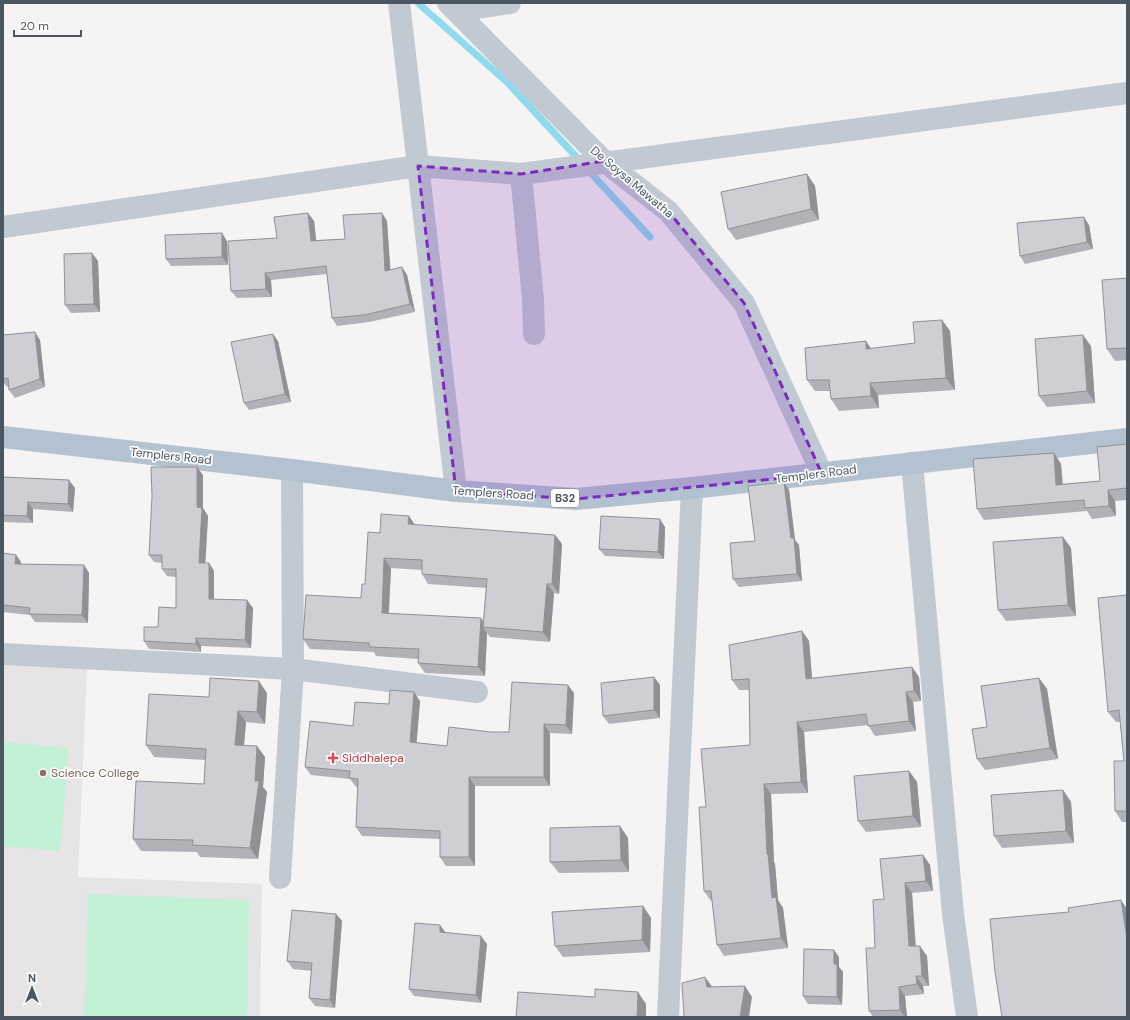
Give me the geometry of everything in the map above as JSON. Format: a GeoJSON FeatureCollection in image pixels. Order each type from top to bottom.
{"type":"FeatureCollection","features":[{"type":"Feature","properties":{"kind":"main road","name":"Templers Road"},"geometry":{"type":"LineString","coordinates":[[3,437],[292,470],[456,491],[576,499],[822,474],[1127,439]]}},
{"type":"Feature","properties":{"kind":"street"},"geometry":{"type":"LineString","coordinates":[[399,3],[456,491]]}},
{"type":"Feature","properties":{"kind":"street"},"geometry":{"type":"LineString","coordinates":[[452,7],[510,3]]}},
{"type":"Feature","properties":{"kind":"street","name":"De Soysa Mawatha"},"geometry":{"type":"LineString","coordinates":[[452,7],[597,163],[668,211],[744,303],[822,474]]}},
{"type":"Feature","properties":{"kind":"street"},"geometry":{"type":"LineString","coordinates":[[3,228],[418,166],[521,174],[1127,93]]}},
{"type":"Feature","properties":{"kind":"street"},"geometry":{"type":"LineString","coordinates":[[521,174],[534,334]]}},
{"type":"Feature","properties":{"kind":"street"},"geometry":{"type":"LineString","coordinates":[[912,463],[953,914],[968,1017]]}},
{"type":"Feature","properties":{"kind":"street"},"geometry":{"type":"LineString","coordinates":[[280,878],[293,669],[292,470]]}},
{"type":"Feature","properties":{"kind":"street"},"geometry":{"type":"LineString","coordinates":[[668,1017],[692,488]]}},
{"type":"Feature","properties":{"kind":"street"},"geometry":{"type":"LineString","coordinates":[[3,654],[293,669],[476,692]]}},
{"type":"Feature","properties":{"kind":"highlighted area"},"geometry":{"type":"Polygon","coordinates":[[[604,161],[668,211],[744,303],[822,474],[576,499],[456,491],[418,166],[521,174],[604,161]]]}},
{"type":"Feature","properties":{"kind":"shaded area","name":"Science College"},"geometry":{"type":"Polygon","coordinates":[[[3,665],[87,669],[78,877],[262,884],[260,1017],[3,1017],[3,665]]]}},
{"type":"Feature","properties":{"kind":"green space"},"geometry":{"type":"Polygon","coordinates":[[[3,742],[69,748],[60,851],[3,846],[3,742]]]}},
{"type":"Feature","properties":{"kind":"green space"},"geometry":{"type":"Polygon","coordinates":[[[88,894],[249,900],[247,1017],[84,1017],[88,894]]]}},
{"type":"Feature","properties":{"kind":"building"},"geometry":{"type":"Polygon","coordinates":[[[807,174],[811,209],[728,229],[721,192],[807,174]]]}},
{"type":"Feature","properties":{"kind":"building"},"geometry":{"type":"Polygon","coordinates":[[[308,213],[311,241],[345,239],[343,215],[382,213],[385,271],[402,267],[410,304],[364,315],[332,318],[326,266],[265,273],[266,289],[231,291],[228,241],[277,238],[274,217],[308,213]]]}},
{"type":"Feature","properties":{"kind":"building"},"geometry":{"type":"Polygon","coordinates":[[[1084,217],[1087,242],[1020,256],[1017,223],[1084,217]]]}},
{"type":"Feature","properties":{"kind":"building"},"geometry":{"type":"Polygon","coordinates":[[[222,233],[222,257],[166,259],[165,235],[222,233]]]}},
{"type":"Feature","properties":{"kind":"building"},"geometry":{"type":"Polygon","coordinates":[[[92,253],[94,304],[65,305],[64,254],[92,253]]]}},
{"type":"Feature","properties":{"kind":"building"},"geometry":{"type":"Polygon","coordinates":[[[1127,278],[1127,348],[1107,349],[1102,280],[1127,278]]]}},
{"type":"Feature","properties":{"kind":"building"},"geometry":{"type":"Polygon","coordinates":[[[942,320],[946,378],[870,383],[871,396],[831,399],[829,380],[807,380],[805,348],[866,341],[866,349],[915,343],[913,322],[942,320]]]}},
{"type":"Feature","properties":{"kind":"building"},"geometry":{"type":"Polygon","coordinates":[[[35,332],[40,379],[9,390],[8,378],[3,379],[3,335],[35,332]]]}},
{"type":"Feature","properties":{"kind":"building"},"geometry":{"type":"Polygon","coordinates":[[[273,334],[285,394],[244,403],[231,342],[273,334]]]}},
{"type":"Feature","properties":{"kind":"building"},"geometry":{"type":"Polygon","coordinates":[[[1083,335],[1087,391],[1039,396],[1035,339],[1083,335]]]}},
{"type":"Feature","properties":{"kind":"building"},"geometry":{"type":"Polygon","coordinates":[[[1127,444],[1127,488],[1108,490],[1109,506],[1085,508],[1084,500],[977,509],[973,459],[1054,453],[1056,485],[1100,481],[1097,447],[1127,444]]]}},
{"type":"Feature","properties":{"kind":"building"},"geometry":{"type":"Polygon","coordinates":[[[151,467],[197,467],[197,507],[202,508],[199,563],[209,563],[209,599],[247,600],[245,640],[196,638],[196,644],[144,641],[144,627],[158,627],[159,607],[176,608],[176,569],[162,569],[162,555],[149,555],[152,496],[151,467]]]}},
{"type":"Feature","properties":{"kind":"building"},"geometry":{"type":"Polygon","coordinates":[[[3,477],[69,480],[68,504],[28,502],[27,516],[3,515],[3,477]]]}},
{"type":"Feature","properties":{"kind":"building"},"geometry":{"type":"Polygon","coordinates":[[[784,482],[791,538],[794,538],[797,574],[733,579],[730,543],[755,541],[748,486],[784,482]]]}},
{"type":"Feature","properties":{"kind":"building"},"geometry":{"type":"Polygon","coordinates":[[[381,514],[409,516],[408,524],[555,535],[552,584],[547,584],[543,632],[483,627],[487,579],[422,574],[422,560],[384,558],[382,613],[481,618],[478,667],[418,663],[419,649],[370,647],[369,643],[303,639],[306,595],[361,598],[362,584],[365,584],[368,532],[380,533],[381,514]]]}},
{"type":"Feature","properties":{"kind":"building"},"geometry":{"type":"Polygon","coordinates":[[[601,516],[660,519],[658,552],[599,549],[601,516]]]}},
{"type":"Feature","properties":{"kind":"building"},"geometry":{"type":"Polygon","coordinates":[[[1063,537],[1068,605],[998,610],[993,542],[1063,537]]]}},
{"type":"Feature","properties":{"kind":"building"},"geometry":{"type":"Polygon","coordinates":[[[3,553],[16,555],[15,564],[84,565],[82,615],[29,614],[30,608],[3,605],[3,553]]]}},
{"type":"Feature","properties":{"kind":"building"},"geometry":{"type":"Polygon","coordinates":[[[1127,595],[1127,811],[1115,811],[1114,761],[1124,761],[1119,710],[1108,712],[1098,598],[1127,595]]]}},
{"type":"Feature","properties":{"kind":"building"},"geometry":{"type":"Polygon","coordinates":[[[802,631],[806,679],[912,667],[914,691],[906,692],[909,721],[868,726],[866,714],[797,722],[801,782],[764,784],[767,854],[772,898],[776,897],[781,938],[717,945],[711,891],[704,891],[699,807],[706,807],[701,749],[750,745],[749,679],[732,680],[729,645],[802,631]]]}},
{"type":"Feature","properties":{"kind":"building"},"geometry":{"type":"Polygon","coordinates":[[[654,677],[654,710],[603,716],[601,683],[654,677]]]}},
{"type":"Feature","properties":{"kind":"building"},"geometry":{"type":"Polygon","coordinates":[[[210,678],[259,681],[257,712],[238,711],[235,745],[257,746],[255,781],[259,781],[250,848],[192,845],[193,840],[133,839],[136,781],[204,784],[206,749],[146,745],[149,694],[209,697],[210,678]]]}},
{"type":"Feature","properties":{"kind":"building"},"geometry":{"type":"Polygon","coordinates":[[[1039,678],[1050,748],[977,759],[972,729],[987,727],[981,686],[1039,678]]]}},
{"type":"Feature","properties":{"kind":"building"},"geometry":{"type":"Polygon","coordinates":[[[512,682],[568,685],[566,725],[544,724],[544,777],[469,777],[469,857],[440,857],[440,831],[356,827],[358,779],[349,778],[350,771],[305,767],[310,721],[353,726],[355,702],[389,704],[390,690],[414,692],[410,742],[447,746],[449,727],[491,732],[509,732],[512,682]]]}},
{"type":"Feature","properties":{"kind":"building"},"geometry":{"type":"Polygon","coordinates":[[[909,771],[913,816],[858,821],[854,776],[909,771]]]}},
{"type":"Feature","properties":{"kind":"building"},"geometry":{"type":"Polygon","coordinates":[[[1063,790],[1066,831],[994,836],[991,795],[1063,790]]]}},
{"type":"Feature","properties":{"kind":"building"},"geometry":{"type":"Polygon","coordinates":[[[620,826],[621,860],[550,862],[550,828],[620,826]]]}},
{"type":"Feature","properties":{"kind":"building"},"geometry":{"type":"Polygon","coordinates":[[[923,855],[926,881],[905,883],[909,946],[920,946],[922,976],[916,976],[917,984],[899,987],[900,1010],[869,1011],[866,948],[875,948],[873,900],[884,899],[880,859],[923,855]]]}},
{"type":"Feature","properties":{"kind":"building"},"geometry":{"type":"Polygon","coordinates":[[[1121,900],[1127,939],[1127,1017],[1002,1017],[995,972],[990,919],[1069,912],[1068,908],[1121,900]]]}},
{"type":"Feature","properties":{"kind":"building"},"geometry":{"type":"Polygon","coordinates":[[[643,906],[642,940],[555,946],[552,912],[643,906]]]}},
{"type":"Feature","properties":{"kind":"building"},"geometry":{"type":"Polygon","coordinates":[[[292,910],[336,914],[330,1000],[309,998],[312,963],[287,961],[292,910]]]}},
{"type":"Feature","properties":{"kind":"building"},"geometry":{"type":"Polygon","coordinates":[[[415,923],[440,925],[440,932],[481,936],[476,995],[409,989],[415,923]]]}},
{"type":"Feature","properties":{"kind":"building"},"geometry":{"type":"Polygon","coordinates":[[[804,949],[834,950],[834,964],[837,964],[837,997],[803,996],[804,949]]]}},
{"type":"Feature","properties":{"kind":"building"},"geometry":{"type":"Polygon","coordinates":[[[705,977],[707,987],[745,986],[740,1017],[684,1017],[682,983],[705,977]]]}},
{"type":"Feature","properties":{"kind":"building"},"geometry":{"type":"Polygon","coordinates":[[[595,989],[638,992],[637,1017],[516,1017],[518,992],[595,997],[595,989]]]}},
{"type":"Feature","properties":{"kind":"waterway"},"geometry":{"type":"LineString","coordinates":[[418,3],[508,83],[581,162]]}},
{"type":"Feature","properties":{"kind":"waterway"},"geometry":{"type":"LineString","coordinates":[[588,170],[650,237]]}},
{"type":"Feature","properties":{"kind":"place","name":"Siddhalepa"},"geometry":{"type":"Point","coordinates":[333,758]}},
{"type":"Feature","properties":{"kind":"place","name":"Science College"},"geometry":{"type":"Point","coordinates":[43,773]}}]}
